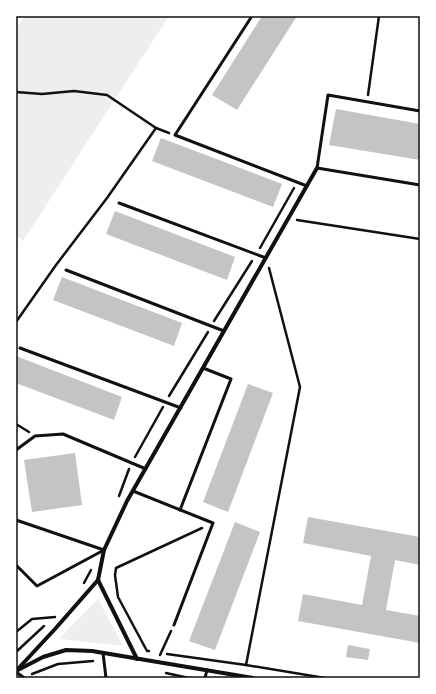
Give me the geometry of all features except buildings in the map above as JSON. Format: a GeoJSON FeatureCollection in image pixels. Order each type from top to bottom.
{"type":"FeatureCollection","features":[{"type":"Feature","properties":{"kind":"street"},"geometry":{"type":"LineString","coordinates":[[16,671],[98,580],[104,550],[127,501],[317,168]]}},
{"type":"Feature","properties":{"kind":"street"},"geometry":{"type":"LineString","coordinates":[[98,580],[137,659]]}},
{"type":"Feature","properties":{"kind":"street"},"geometry":{"type":"LineString","coordinates":[[16,671],[43,657],[66,650],[92,651],[253,678]]}},
{"type":"Feature","properties":{"kind":"lane"},"geometry":{"type":"LineString","coordinates":[[252,16],[175,135],[307,186]]}},
{"type":"Feature","properties":{"kind":"lane"},"geometry":{"type":"LineString","coordinates":[[420,111],[328,95],[317,168],[405,184],[420,185]]}},
{"type":"Feature","properties":{"kind":"lane"},"geometry":{"type":"LineString","coordinates":[[119,203],[266,258]]}},
{"type":"Feature","properties":{"kind":"lane"},"geometry":{"type":"LineString","coordinates":[[66,270],[224,331]]}},
{"type":"Feature","properties":{"kind":"lane"},"geometry":{"type":"LineString","coordinates":[[20,348],[181,408]]}},
{"type":"Feature","properties":{"kind":"lane"},"geometry":{"type":"LineString","coordinates":[[180,510],[231,379],[203,368]]}},
{"type":"Feature","properties":{"kind":"lane"},"geometry":{"type":"LineString","coordinates":[[16,450],[35,436],[63,434],[146,469]]}},
{"type":"Feature","properties":{"kind":"lane"},"geometry":{"type":"LineString","coordinates":[[134,491],[213,523],[174,625]]}},
{"type":"Feature","properties":{"kind":"lane"},"geometry":{"type":"LineString","coordinates":[[16,520],[104,550]]}},
{"type":"Feature","properties":{"kind":"lane"},"geometry":{"type":"LineString","coordinates":[[16,565],[37,586],[104,550]]}},
{"type":"Feature","properties":{"kind":"lane"},"geometry":{"type":"LineString","coordinates":[[103,653],[106,678]]}},
{"type":"Feature","properties":{"kind":"lane"},"geometry":{"type":"LineString","coordinates":[[205,678],[207,670]]}},
{"type":"Feature","properties":{"kind":"lane"},"geometry":{"type":"LineString","coordinates":[[16,671],[24,677]]}},
{"type":"Feature","properties":{"kind":"path"},"geometry":{"type":"LineString","coordinates":[[367,102],[379,16]]}},
{"type":"Feature","properties":{"kind":"path"},"geometry":{"type":"LineString","coordinates":[[16,92],[42,94],[74,91],[107,95],[156,128],[175,135]]}},
{"type":"Feature","properties":{"kind":"path"},"geometry":{"type":"LineString","coordinates":[[16,322],[107,198],[156,128]]}},
{"type":"Feature","properties":{"kind":"path"},"geometry":{"type":"LineString","coordinates":[[118,499],[131,463],[211,326],[256,254],[297,182]]}},
{"type":"Feature","properties":{"kind":"path"},"geometry":{"type":"LineString","coordinates":[[288,218],[420,239]]}},
{"type":"Feature","properties":{"kind":"path"},"geometry":{"type":"LineString","coordinates":[[246,665],[300,387],[266,258]]}},
{"type":"Feature","properties":{"kind":"path"},"geometry":{"type":"LineString","coordinates":[[16,424],[35,436]]}},
{"type":"Feature","properties":{"kind":"path"},"geometry":{"type":"LineString","coordinates":[[213,523],[116,568],[115,575],[118,597],[147,651],[325,678]]}},
{"type":"Feature","properties":{"kind":"path"},"geometry":{"type":"LineString","coordinates":[[16,632],[32,619],[55,617]]}},
{"type":"Feature","properties":{"kind":"path"},"geometry":{"type":"LineString","coordinates":[[157,662],[174,625]]}},
{"type":"Feature","properties":{"kind":"path"},"geometry":{"type":"LineString","coordinates":[[24,677],[58,664],[104,660]]}},
{"type":"Feature","properties":{"kind":"shaded area"},"geometry":{"type":"Polygon","coordinates":[[[25,16],[169,16],[23,241],[16,235],[16,28],[25,16]]]}},
{"type":"Feature","properties":{"kind":"shaded area"},"geometry":{"type":"Polygon","coordinates":[[[98,599],[123,646],[59,639],[98,599]]]}}]}
